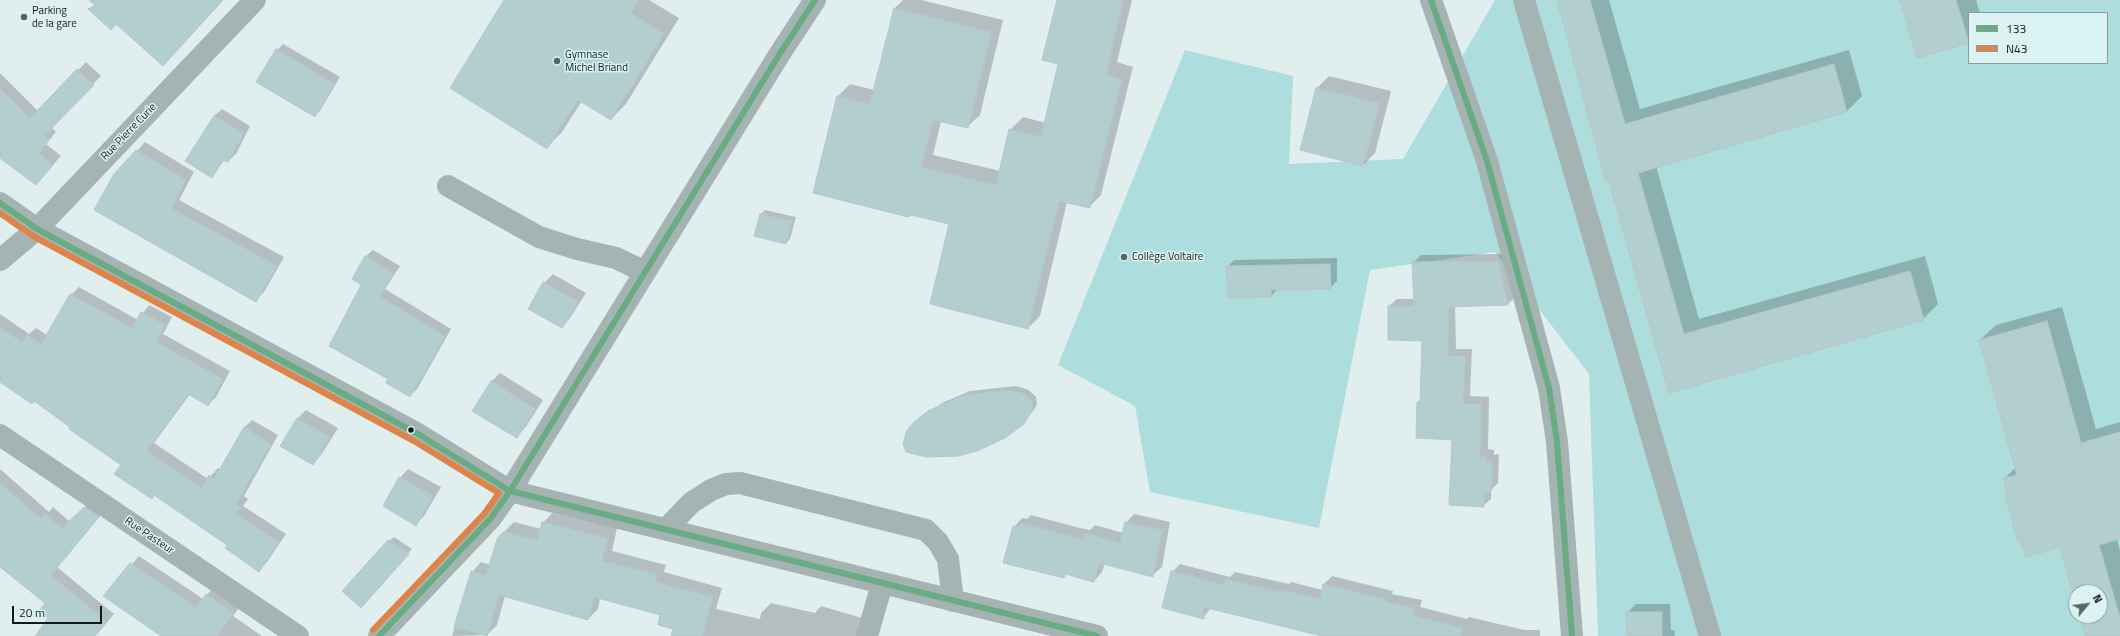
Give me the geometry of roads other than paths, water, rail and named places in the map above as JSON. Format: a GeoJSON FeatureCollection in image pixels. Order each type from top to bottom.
{"type":"FeatureCollection","features":[{"type":"Feature","properties":{"kind":"street","name":"Rue Pierre Curie"},"geometry":{"type":"LineString","coordinates":[[0,260],[37,229],[255,0]]}},
{"type":"Feature","properties":{"kind":"street"},"geometry":{"type":"LineString","coordinates":[[379,636],[490,518],[510,491],[778,55],[815,0]]}},
{"type":"Feature","properties":{"kind":"street"},"geometry":{"type":"LineString","coordinates":[[1431,0],[1487,160],[1549,388],[1557,442],[1572,636]]}},
{"type":"Feature","properties":{"kind":"street"},"geometry":{"type":"LineString","coordinates":[[1524,0],[1710,636]]}},
{"type":"Feature","properties":{"kind":"street"},"geometry":{"type":"LineString","coordinates":[[448,186],[539,237],[577,249],[616,258],[645,272]]}},
{"type":"Feature","properties":{"kind":"street"},"geometry":{"type":"LineString","coordinates":[[0,203],[37,229],[384,414],[510,491],[1097,636]]}},
{"type":"Feature","properties":{"kind":"street","name":"Rue Pasteur"},"geometry":{"type":"LineString","coordinates":[[0,435],[298,636]]}},
{"type":"Feature","properties":{"kind":"street"},"geometry":{"type":"LineString","coordinates":[[666,529],[691,504],[711,490],[726,484],[740,483],[926,530],[938,542],[948,559],[953,601]]}},
{"type":"Feature","properties":{"kind":"street"},"geometry":{"type":"LineString","coordinates":[[867,636],[882,584]]}},
{"type":"Feature","properties":{"kind":"place","name":"Parking de la gare"},"geometry":{"type":"Point","coordinates":[24,17]}},
{"type":"Feature","properties":{"kind":"place","name":"Gymnase Michel Briand"},"geometry":{"type":"Point","coordinates":[557,61]}},
{"type":"Feature","properties":{"kind":"place","name":"Collège Voltaire"},"geometry":{"type":"Point","coordinates":[1124,257]}}]}
